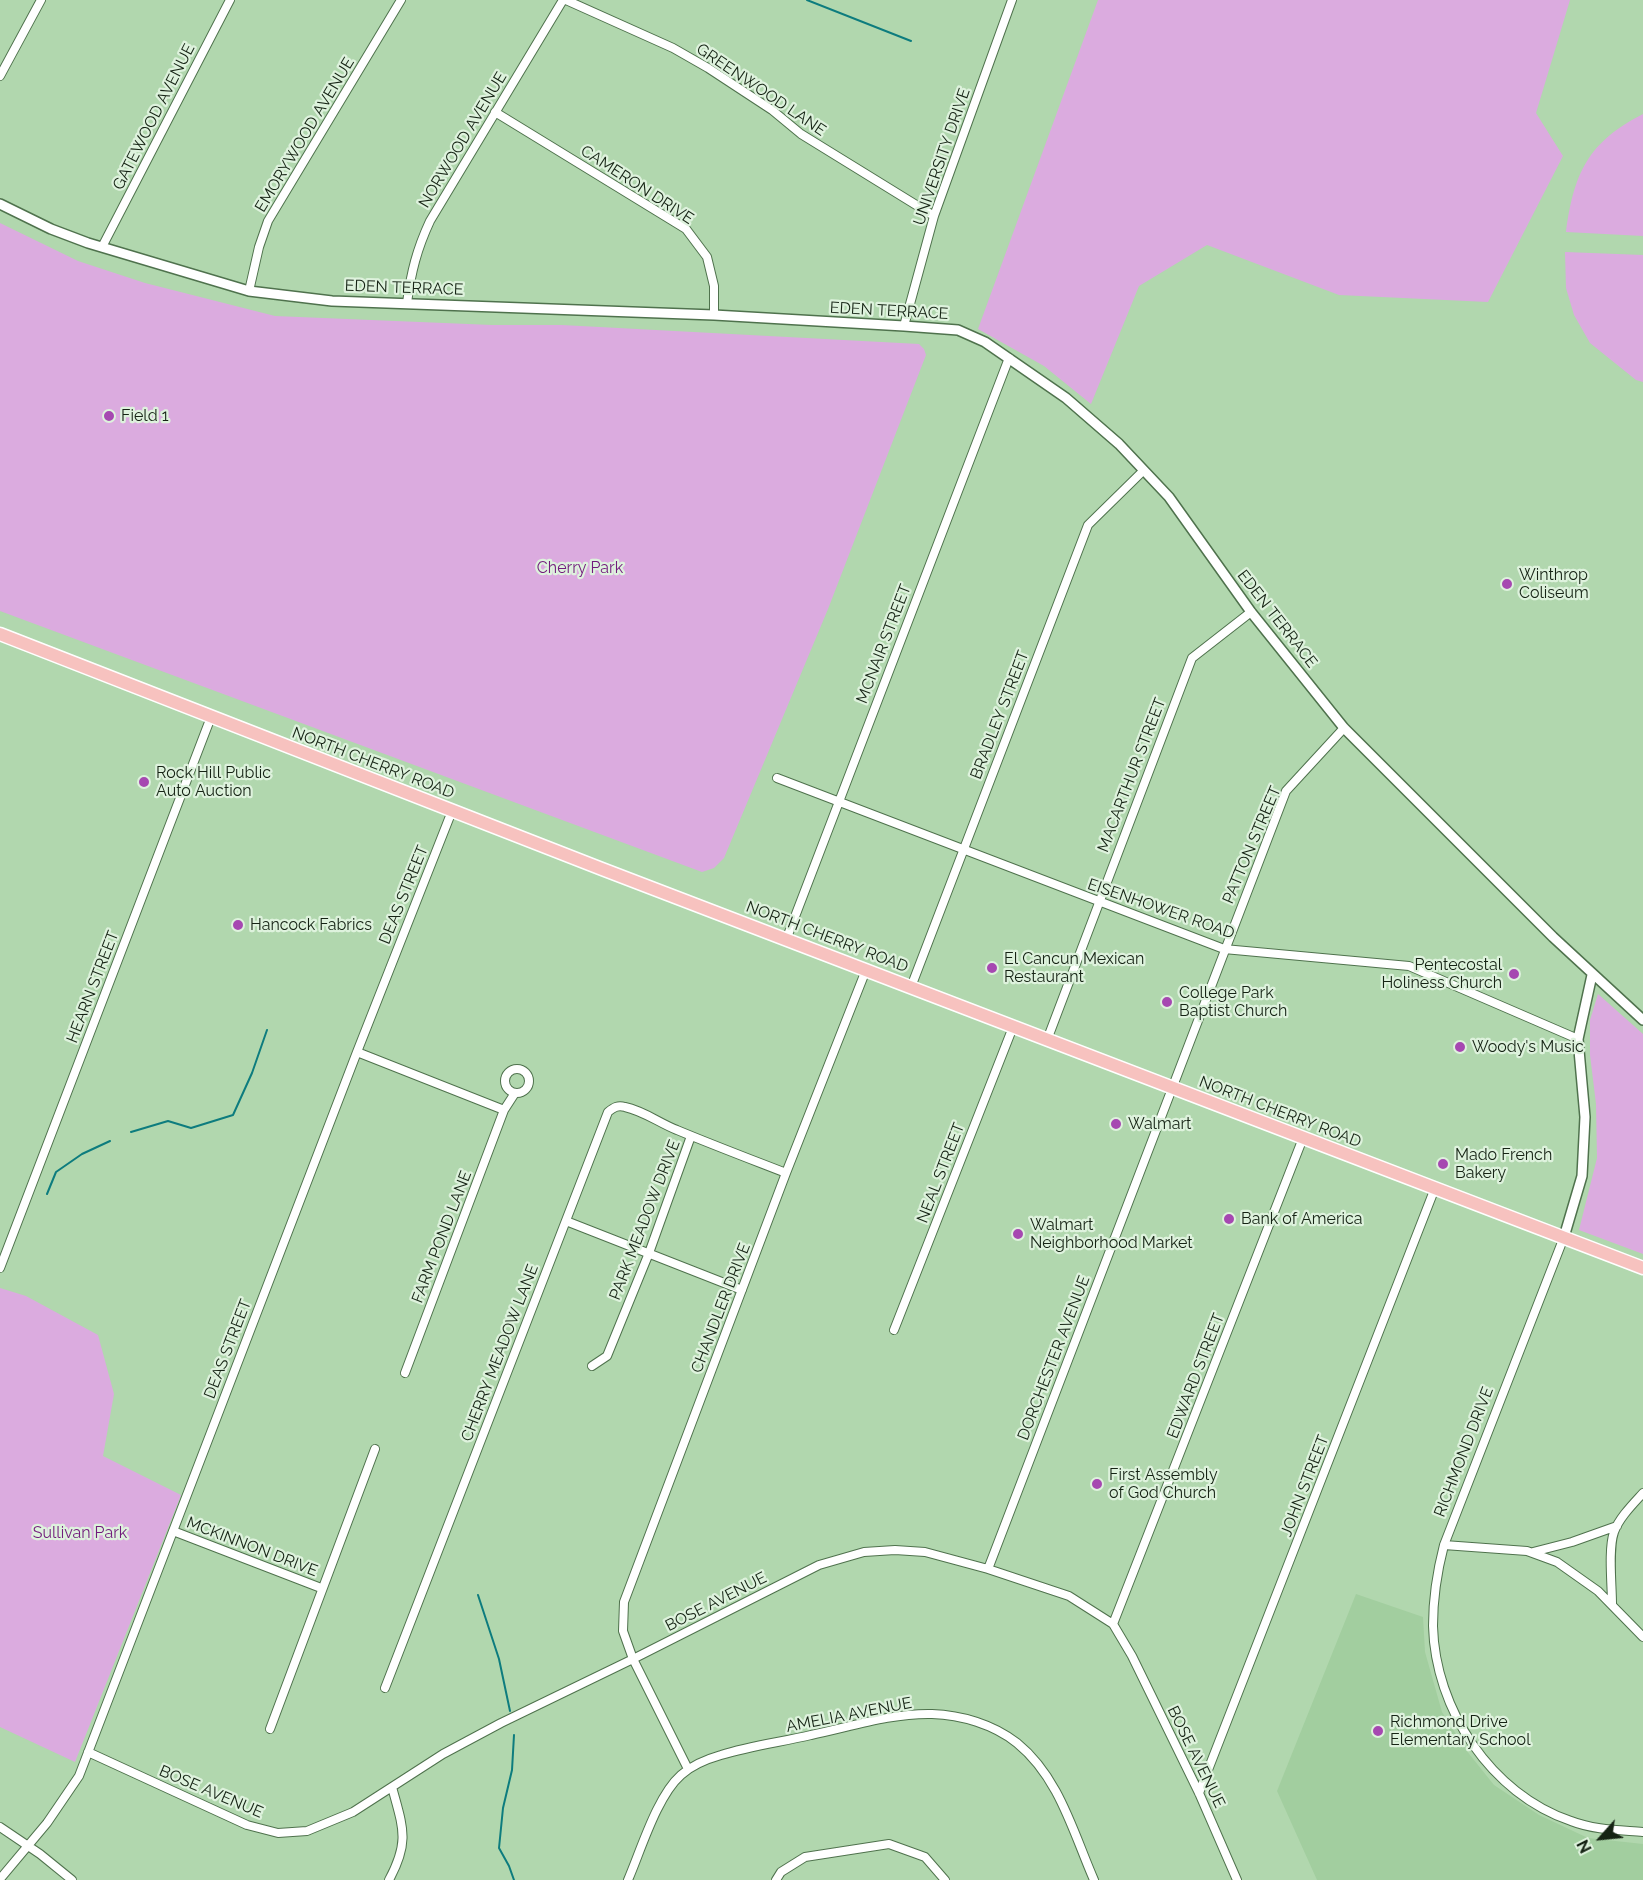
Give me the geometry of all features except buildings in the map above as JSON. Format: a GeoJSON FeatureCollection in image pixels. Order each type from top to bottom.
{"type":"FeatureCollection","features":[{"type":"Feature","properties":{"kind":"main road","name":"NORTH CHERRY ROAD"},"geometry":{"type":"LineString","coordinates":[[0,634],[1171,1089],[1643,1268]]}},
{"type":"Feature","properties":{"kind":"street"},"geometry":{"type":"LineString","coordinates":[[0,75],[41,0]]}},
{"type":"Feature","properties":{"kind":"street","name":"GATEWOOD AVENUE"},"geometry":{"type":"LineString","coordinates":[[102,247],[230,0]]}},
{"type":"Feature","properties":{"kind":"street","name":"EMORYWOOD AVENUE"},"geometry":{"type":"LineString","coordinates":[[249,291],[259,247],[268,221],[401,0]]}},
{"type":"Feature","properties":{"kind":"street","name":"NORWOOD AVENUE"},"geometry":{"type":"LineString","coordinates":[[407,303],[411,274],[430,221],[564,0]]}},
{"type":"Feature","properties":{"kind":"street","name":"GREENWOOD LANE"},"geometry":{"type":"LineString","coordinates":[[564,0],[673,48],[708,68],[764,105],[801,134],[934,216]]}},
{"type":"Feature","properties":{"kind":"street","name":"UNIVERSITY DRIVE"},"geometry":{"type":"LineString","coordinates":[[904,326],[934,216],[1012,0]]}},
{"type":"Feature","properties":{"kind":"street","name":"CAMERON DRIVE"},"geometry":{"type":"LineString","coordinates":[[495,112],[686,229],[707,258],[714,286],[714,315]]}},
{"type":"Feature","properties":{"kind":"street","name":"EDEN TERRACE"},"geometry":{"type":"LineString","coordinates":[[0,204],[51,229],[102,247],[249,291],[332,301],[714,315],[904,326],[958,330],[986,342],[1047,384],[1119,444],[1169,497],[1251,612],[1344,728],[1592,975],[1643,1020]]}},
{"type":"Feature","properties":{"kind":"street","name":"MCNAIR STREET"},"geometry":{"type":"LineString","coordinates":[[786,940],[1009,358]]}},
{"type":"Feature","properties":{"kind":"street","name":"BRADLEY STREET"},"geometry":{"type":"LineString","coordinates":[[910,987],[1088,525],[1143,471]]}},
{"type":"Feature","properties":{"kind":"street","name":"MACARTHUR STREET"},"geometry":{"type":"LineString","coordinates":[[1047,1040],[1192,658],[1251,612]]}},
{"type":"Feature","properties":{"kind":"street","name":"HEARN STREET"},"geometry":{"type":"LineString","coordinates":[[0,1268],[211,717]]}},
{"type":"Feature","properties":{"kind":"street","name":"PATTON STREET"},"geometry":{"type":"LineString","coordinates":[[1171,1089],[1286,791],[1344,728]]}},
{"type":"Feature","properties":{"kind":"street","name":"EISENHOWER ROAD"},"geometry":{"type":"LineString","coordinates":[[777,778],[1224,949],[1409,966],[1578,1039]]}},
{"type":"Feature","properties":{"kind":"street","name":"DEAS STREET"},"geometry":{"type":"LineString","coordinates":[[0,1879],[64,1800],[79,1776],[452,811]]}},
{"type":"Feature","properties":{"kind":"street","name":"CHANDLER DRIVE"},"geometry":{"type":"LineString","coordinates":[[688,1769],[633,1659],[623,1631],[624,1602],[786,1173],[866,970]]}},
{"type":"Feature","properties":{"kind":"street","name":"RICHMOND DRIVE"},"geometry":{"type":"LineString","coordinates":[[1592,975],[1578,1039],[1584,1107],[1582,1176],[1564,1237],[1444,1545],[1437,1572],[1434,1600],[1435,1646],[1443,1683],[1450,1700],[1471,1742],[1500,1778],[1543,1809],[1571,1822],[1601,1829],[1643,1832]]}},
{"type":"Feature","properties":{"kind":"street","name":"NEAL STREET"},"geometry":{"type":"LineString","coordinates":[[894,1330],[1013,1027]]}},
{"type":"Feature","properties":{"kind":"street"},"geometry":{"type":"LineString","coordinates":[[357,1052],[504,1110]]}},
{"type":"Feature","properties":{"kind":"street","name":"DORCHESTER AVENUE"},"geometry":{"type":"LineString","coordinates":[[988,1569],[1171,1089]]}},
{"type":"Feature","properties":{"kind":"street","name":"FARM POND LANE"},"geometry":{"type":"LineString","coordinates":[[405,1373],[504,1110],[514,1093]]}},
{"type":"Feature","properties":{"kind":"street","name":"CHERRY MEADOW LANE"},"geometry":{"type":"LineString","coordinates":[[385,1688],[606,1116],[614,1108],[626,1107],[651,1116],[664,1125],[691,1136]]}},
{"type":"Feature","properties":{"kind":"street","name":"PARK MEADOW DRIVE"},"geometry":{"type":"LineString","coordinates":[[592,1366],[607,1356],[649,1253],[691,1136],[786,1173]]}},
{"type":"Feature","properties":{"kind":"street","name":"EDWARD STREET"},"geometry":{"type":"LineString","coordinates":[[1113,1624],[1304,1138]]}},
{"type":"Feature","properties":{"kind":"street","name":"JOHN STREET"},"geometry":{"type":"LineString","coordinates":[[1199,1793],[1435,1188]]}},
{"type":"Feature","properties":{"kind":"street"},"geometry":{"type":"LineString","coordinates":[[566,1221],[742,1290]]}},
{"type":"Feature","properties":{"kind":"street","name":"MCKINNON DRIVE"},"geometry":{"type":"LineString","coordinates":[[270,1729],[375,1449]]}},
{"type":"Feature","properties":{"kind":"street"},"geometry":{"type":"LineString","coordinates":[[1612,1604],[1611,1557],[1614,1532],[1643,1493]]}},
{"type":"Feature","properties":{"kind":"street"},"geometry":{"type":"LineString","coordinates":[[1532,1552],[1572,1542],[1617,1526]]}},
{"type":"Feature","properties":{"kind":"street","name":"MCKINNON DRIVE"},"geometry":{"type":"LineString","coordinates":[[173,1531],[321,1588]]}},
{"type":"Feature","properties":{"kind":"street"},"geometry":{"type":"LineString","coordinates":[[1444,1545],[1532,1552],[1557,1562],[1598,1591],[1643,1638]]}},
{"type":"Feature","properties":{"kind":"street","name":"BOSE AVENUE"},"geometry":{"type":"LineString","coordinates":[[88,1752],[246,1825],[278,1833],[307,1831],[352,1812],[472,1738],[819,1565],[864,1552],[895,1550],[925,1552],[988,1569],[1069,1596],[1113,1624],[1132,1656],[1199,1793],[1237,1880]]}},
{"type":"Feature","properties":{"kind":"street","name":"AMELIA AVENUE"},"geometry":{"type":"LineString","coordinates":[[628,1880],[669,1788],[688,1769],[722,1754],[893,1717],[931,1714],[963,1718],[991,1726],[1016,1742],[1031,1756],[1058,1794],[1094,1880]]}},
{"type":"Feature","properties":{"kind":"street"},"geometry":{"type":"LineString","coordinates":[[389,1880],[400,1860],[404,1832],[392,1787]]}},
{"type":"Feature","properties":{"kind":"street"},"geometry":{"type":"LineString","coordinates":[[0,1827],[72,1880]]}},
{"type":"Feature","properties":{"kind":"street"},"geometry":{"type":"LineString","coordinates":[[776,1880],[781,1872],[805,1857],[889,1844],[925,1857],[945,1880]]}},
{"type":"Feature","properties":{"kind":"shaded area","name":"Richmond Drive Elementary School"},"geometry":{"type":"Polygon","coordinates":[[[1356,1594],[1423,1617],[1425,1652],[1442,1712],[1466,1750],[1494,1785],[1539,1815],[1588,1838],[1643,1844],[1643,1880],[1317,1880],[1277,1791],[1356,1594]]]}},
{"type":"Feature","properties":{"kind":"green space"},"geometry":{"type":"Polygon","coordinates":[[[1098,0],[1570,0],[1536,113],[1563,156],[1488,302],[1339,295],[1207,245],[1139,286],[1091,404],[1044,366],[978,329],[1098,0]]]}},
{"type":"Feature","properties":{"kind":"green space"},"geometry":{"type":"Polygon","coordinates":[[[1643,114],[1643,236],[1566,232],[1569,211],[1579,176],[1587,161],[1609,136],[1643,114]]]}},
{"type":"Feature","properties":{"kind":"green space","name":"Cherry Park"},"geometry":{"type":"Polygon","coordinates":[[[0,223],[78,261],[145,283],[275,316],[492,325],[562,325],[919,344],[926,355],[828,609],[724,858],[714,868],[702,872],[0,611],[0,223]]]}},
{"type":"Feature","properties":{"kind":"green space"},"geometry":{"type":"Polygon","coordinates":[[[1565,252],[1643,255],[1643,382],[1636,380],[1590,343],[1574,315],[1566,288],[1565,252]]]}},
{"type":"Feature","properties":{"kind":"green space"},"geometry":{"type":"Polygon","coordinates":[[[1598,994],[1643,1034],[1643,1254],[1579,1230],[1597,1158],[1590,1020],[1598,994]]]}},
{"type":"Feature","properties":{"kind":"green space","name":"Sullivan Park"},"geometry":{"type":"Polygon","coordinates":[[[0,1288],[26,1296],[98,1335],[114,1394],[103,1456],[181,1495],[75,1762],[0,1727],[0,1288]]]}},
{"type":"Feature","properties":{"kind":"waterway"},"geometry":{"type":"LineString","coordinates":[[807,0],[911,41]]}},
{"type":"Feature","properties":{"kind":"waterway"},"geometry":{"type":"LineString","coordinates":[[131,1132],[168,1121],[191,1128],[233,1115],[252,1073],[267,1030]]}},
{"type":"Feature","properties":{"kind":"waterway"},"geometry":{"type":"LineString","coordinates":[[47,1194],[56,1172],[82,1154],[110,1141]]}},
{"type":"Feature","properties":{"kind":"waterway"},"geometry":{"type":"LineString","coordinates":[[478,1595],[499,1659],[510,1711]]}},
{"type":"Feature","properties":{"kind":"waterway"},"geometry":{"type":"LineString","coordinates":[[514,1735],[512,1770],[503,1808],[499,1848],[514,1880]]}},
{"type":"Feature","properties":{"kind":"place","name":"Field 1"},"geometry":{"type":"Point","coordinates":[109,416]}},
{"type":"Feature","properties":{"kind":"place","name":"Winthrop Coliseum"},"geometry":{"type":"Point","coordinates":[1507,584]}},
{"type":"Feature","properties":{"kind":"place","name":"Rock Hill Public Auto Auction"},"geometry":{"type":"Point","coordinates":[144,782]}},
{"type":"Feature","properties":{"kind":"place","name":"Hancock Fabrics"},"geometry":{"type":"Point","coordinates":[238,925]}},
{"type":"Feature","properties":{"kind":"place","name":"El Cancun Mexican Restaurant"},"geometry":{"type":"Point","coordinates":[992,968]}},
{"type":"Feature","properties":{"kind":"place","name":"Pentecostal Holiness Church"},"geometry":{"type":"Point","coordinates":[1514,974]}},
{"type":"Feature","properties":{"kind":"place","name":"College Park Baptist Church"},"geometry":{"type":"Point","coordinates":[1167,1002]}},
{"type":"Feature","properties":{"kind":"place","name":"Woody's Music"},"geometry":{"type":"Point","coordinates":[1460,1047]}},
{"type":"Feature","properties":{"kind":"place","name":"Walmart"},"geometry":{"type":"Point","coordinates":[1116,1124]}},
{"type":"Feature","properties":{"kind":"place","name":"Mado French Bakery"},"geometry":{"type":"Point","coordinates":[1443,1164]}},
{"type":"Feature","properties":{"kind":"place","name":"Bank of America"},"geometry":{"type":"Point","coordinates":[1229,1219]}},
{"type":"Feature","properties":{"kind":"place","name":"Walmart Neighborhood Market"},"geometry":{"type":"Point","coordinates":[1018,1234]}},
{"type":"Feature","properties":{"kind":"place","name":"First Assembly of God Church"},"geometry":{"type":"Point","coordinates":[1097,1484]}},
{"type":"Feature","properties":{"kind":"place","name":"Richmond Drive Elementary School"},"geometry":{"type":"Point","coordinates":[1378,1731]}}]}
